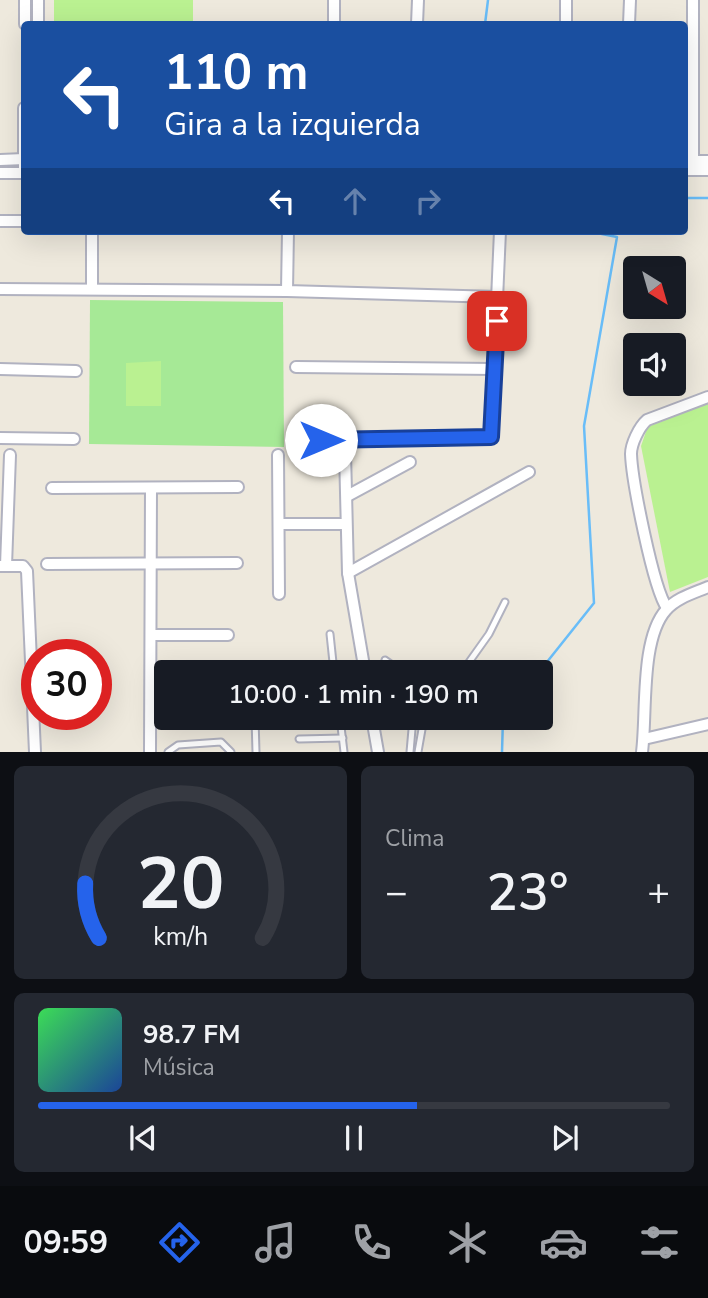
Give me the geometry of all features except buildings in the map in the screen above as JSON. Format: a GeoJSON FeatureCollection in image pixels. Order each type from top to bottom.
{"type":"FeatureCollection","features":[{"type":"Feature","properties":{"kind":"street"},"geometry":{"type":"LineString","coordinates":[[25,0],[25,21]]}},
{"type":"Feature","properties":{"kind":"street"},"geometry":{"type":"LineString","coordinates":[[38,0],[38,21]]}},
{"type":"Feature","properties":{"kind":"street"},"geometry":{"type":"LineString","coordinates":[[334,0],[334,21]]}},
{"type":"Feature","properties":{"kind":"street"},"geometry":{"type":"LineString","coordinates":[[417,21],[418,0]]}},
{"type":"Feature","properties":{"kind":"street"},"geometry":{"type":"LineString","coordinates":[[566,0],[566,21]]}},
{"type":"Feature","properties":{"kind":"street"},"geometry":{"type":"LineString","coordinates":[[629,21],[630,0]]}},
{"type":"Feature","properties":{"kind":"street"},"geometry":{"type":"LineString","coordinates":[[688,166],[689,36],[693,0]]}},
{"type":"Feature","properties":{"kind":"street"},"geometry":{"type":"LineString","coordinates":[[0,160],[21,159]]}},
{"type":"Feature","properties":{"kind":"street"},"geometry":{"type":"LineString","coordinates":[[688,166],[708,161]]}},
{"type":"Feature","properties":{"kind":"street"},"geometry":{"type":"LineString","coordinates":[[688,166],[708,170]]}},
{"type":"Feature","properties":{"kind":"street"},"geometry":{"type":"LineString","coordinates":[[0,173],[21,173]]}},
{"type":"Feature","properties":{"kind":"street"},"geometry":{"type":"LineString","coordinates":[[0,221],[21,221]]}},
{"type":"Feature","properties":{"kind":"street"},"geometry":{"type":"LineString","coordinates":[[92,235],[92,289]]}},
{"type":"Feature","properties":{"kind":"street"},"geometry":{"type":"LineString","coordinates":[[287,290],[288,235]]}},
{"type":"Feature","properties":{"kind":"street"},"geometry":{"type":"LineString","coordinates":[[294,440],[488,438],[493,433],[500,235]]}},
{"type":"Feature","properties":{"kind":"street"},"geometry":{"type":"LineString","coordinates":[[0,289],[287,290],[498,297]]}},
{"type":"Feature","properties":{"kind":"street"},"geometry":{"type":"LineString","coordinates":[[296,367],[495,369]]}},
{"type":"Feature","properties":{"kind":"street"},"geometry":{"type":"LineString","coordinates":[[0,369],[76,371]]}},
{"type":"Feature","properties":{"kind":"street"},"geometry":{"type":"LineString","coordinates":[[667,608],[650,562],[631,452],[641,425],[647,420],[708,397]]}},
{"type":"Feature","properties":{"kind":"street"},"geometry":{"type":"LineString","coordinates":[[0,438],[74,439]]}},
{"type":"Feature","properties":{"kind":"street"},"geometry":{"type":"LineString","coordinates":[[345,453],[349,495],[345,524],[348,573],[363,660]]}},
{"type":"Feature","properties":{"kind":"street"},"geometry":{"type":"LineString","coordinates":[[10,454],[3,566],[23,566],[27,571],[35,752]]}},
{"type":"Feature","properties":{"kind":"street"},"geometry":{"type":"LineString","coordinates":[[278,456],[279,594]]}},
{"type":"Feature","properties":{"kind":"street"},"geometry":{"type":"LineString","coordinates":[[349,495],[410,462]]}},
{"type":"Feature","properties":{"kind":"street"},"geometry":{"type":"LineString","coordinates":[[348,573],[529,471]]}},
{"type":"Feature","properties":{"kind":"street"},"geometry":{"type":"LineString","coordinates":[[52,488],[238,487]]}},
{"type":"Feature","properties":{"kind":"street"},"geometry":{"type":"LineString","coordinates":[[150,489],[150,752]]}},
{"type":"Feature","properties":{"kind":"street"},"geometry":{"type":"LineString","coordinates":[[279,524],[345,524]]}},
{"type":"Feature","properties":{"kind":"street"},"geometry":{"type":"LineString","coordinates":[[47,564],[237,563]]}},
{"type":"Feature","properties":{"kind":"street"},"geometry":{"type":"LineString","coordinates":[[642,752],[651,645],[667,608],[708,587]]}},
{"type":"Feature","properties":{"kind":"street"},"geometry":{"type":"LineString","coordinates":[[151,635],[228,635]]}},
{"type":"Feature","properties":{"kind":"street"},"geometry":{"type":"LineString","coordinates":[[644,738],[708,724]]}},
{"type":"Feature","properties":{"kind":"street"},"geometry":{"type":"LineString","coordinates":[[374,730],[378,752]]}},
{"type":"Feature","properties":{"kind":"lane"},"geometry":{"type":"LineString","coordinates":[[471,660],[489,634],[505,602]]}},
{"type":"Feature","properties":{"kind":"lane"},"geometry":{"type":"LineString","coordinates":[[330,634],[333,660]]}},
{"type":"Feature","properties":{"kind":"lane"},"geometry":{"type":"LineString","coordinates":[[255,730],[256,752]]}},
{"type":"Feature","properties":{"kind":"lane"},"geometry":{"type":"LineString","coordinates":[[342,730],[344,752]]}},
{"type":"Feature","properties":{"kind":"lane"},"geometry":{"type":"LineString","coordinates":[[410,752],[411,730]]}},
{"type":"Feature","properties":{"kind":"lane"},"geometry":{"type":"LineString","coordinates":[[418,752],[422,730]]}},
{"type":"Feature","properties":{"kind":"lane"},"geometry":{"type":"LineString","coordinates":[[299,740],[343,738]]}},
{"type":"Feature","properties":{"kind":"lane"},"geometry":{"type":"LineString","coordinates":[[168,752],[178,745],[221,742],[231,752]]}},
{"type":"Feature","properties":{"kind":"green space"},"geometry":{"type":"Polygon","coordinates":[[[54,0],[193,0],[193,21],[54,21],[54,0]]]}},
{"type":"Feature","properties":{"kind":"green space"},"geometry":{"type":"Polygon","coordinates":[[[90,300],[283,302],[284,447],[89,444],[90,300]]]}},
{"type":"Feature","properties":{"kind":"green space"},"geometry":{"type":"Polygon","coordinates":[[[161,361],[161,406],[126,406],[126,363],[161,361]]]}},
{"type":"Feature","properties":{"kind":"green space"},"geometry":{"type":"Polygon","coordinates":[[[708,399],[708,577],[670,592],[641,446],[650,420],[708,399]]]}},
{"type":"Feature","properties":{"kind":"waterway"},"geometry":{"type":"LineString","coordinates":[[485,21],[488,0]]}},
{"type":"Feature","properties":{"kind":"waterway"},"geometry":{"type":"LineString","coordinates":[[688,198],[708,198]]}},
{"type":"Feature","properties":{"kind":"waterway"},"geometry":{"type":"LineString","coordinates":[[549,660],[594,603],[584,426],[617,237],[607,235]]}},
{"type":"Feature","properties":{"kind":"waterway"},"geometry":{"type":"LineString","coordinates":[[502,752],[503,730]]}},
{"type":"Feature","properties":{"kind":"route"},"geometry":{"type":"LineString","coordinates":[[321,440],[491,437],[497,321]]}}]}
